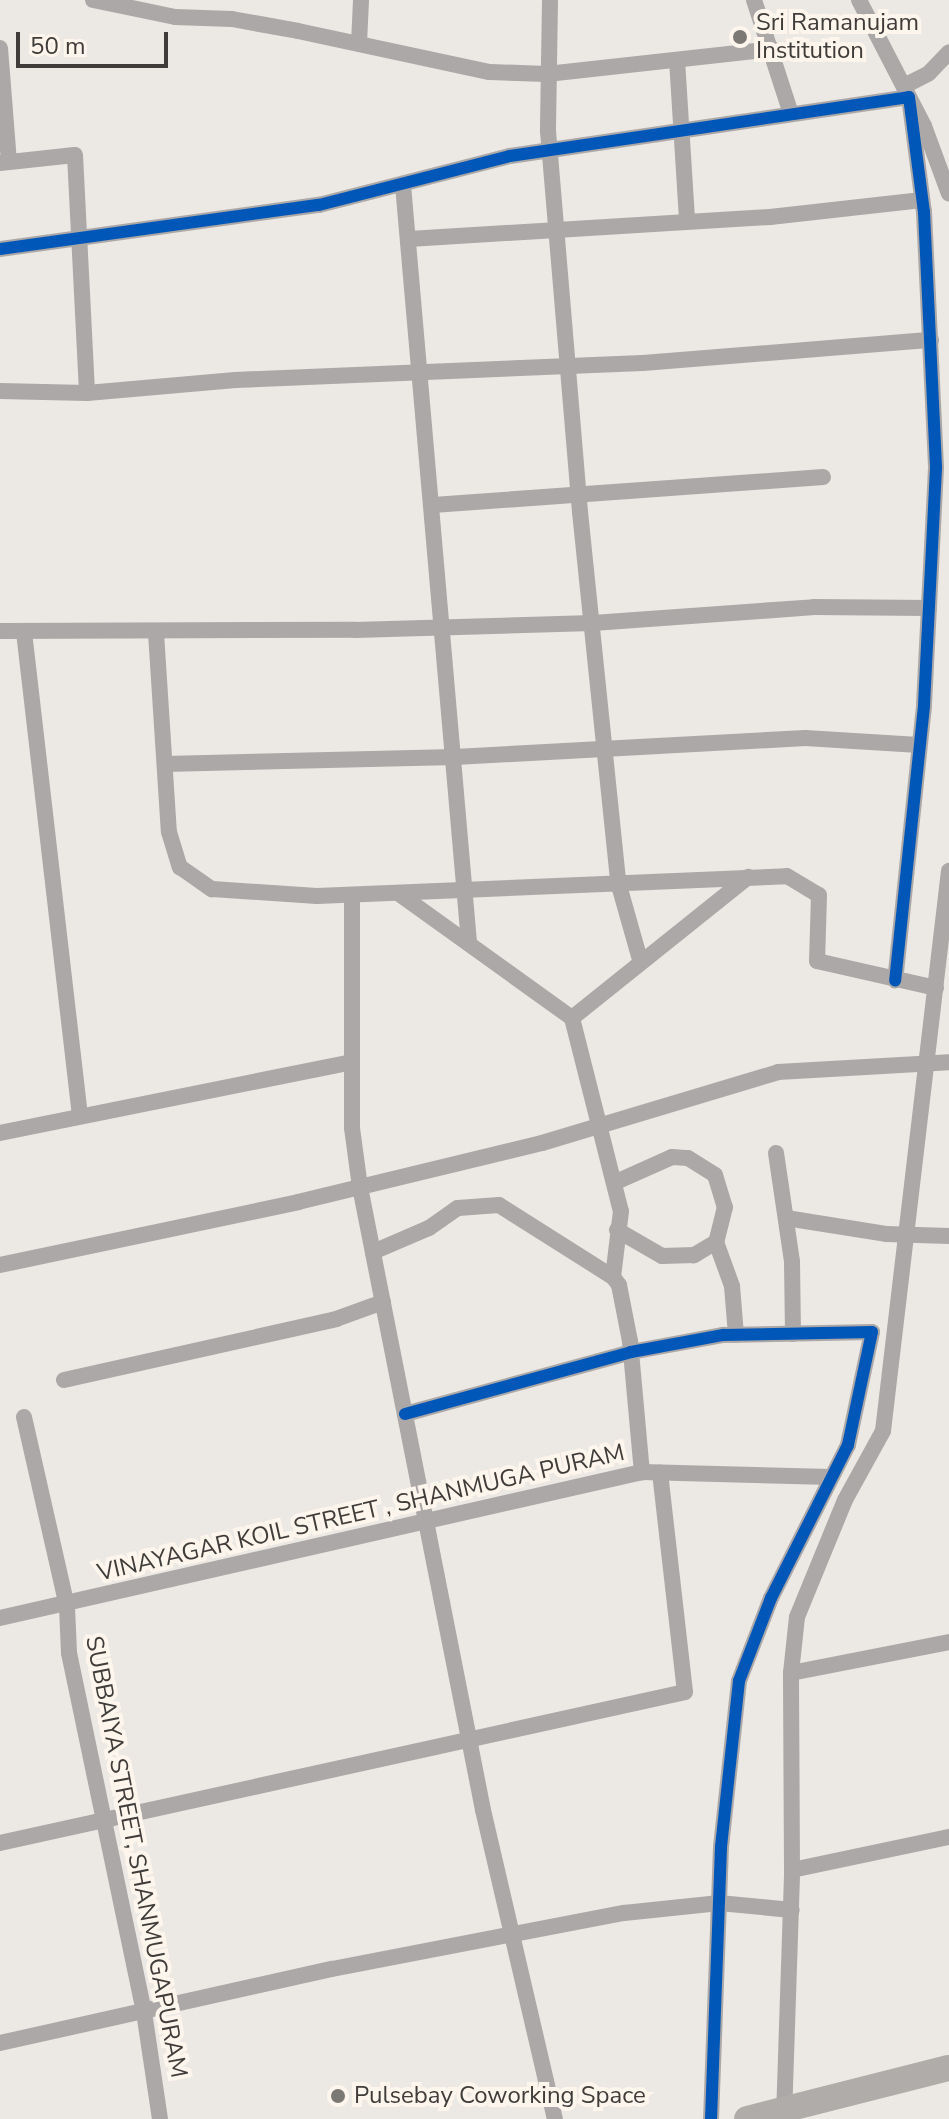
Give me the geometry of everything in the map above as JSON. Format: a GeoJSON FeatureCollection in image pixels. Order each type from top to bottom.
{"type":"FeatureCollection","features":[{"type":"Feature","properties":{"kind":"main road"},"geometry":{"type":"LineString","coordinates":[[747,2119],[784,2115],[949,2068]]}},
{"type":"Feature","properties":{"kind":"street"},"geometry":{"type":"LineString","coordinates":[[93,0],[359,43],[490,72],[547,74],[773,49]]}},
{"type":"Feature","properties":{"kind":"street"},"geometry":{"type":"LineString","coordinates":[[359,43],[361,0]]}},
{"type":"Feature","properties":{"kind":"street"},"geometry":{"type":"LineString","coordinates":[[550,0],[547,74],[550,154],[580,494],[618,882],[640,960]]}},
{"type":"Feature","properties":{"kind":"street"},"geometry":{"type":"LineString","coordinates":[[754,0],[773,49],[790,111]]}},
{"type":"Feature","properties":{"kind":"street"},"geometry":{"type":"LineString","coordinates":[[859,0],[906,92],[949,194]]}},
{"type":"Feature","properties":{"kind":"street"},"geometry":{"type":"LineString","coordinates":[[0,48],[5,162],[75,155],[87,393]]}},
{"type":"Feature","properties":{"kind":"street"},"geometry":{"type":"LineString","coordinates":[[0,249],[319,205],[485,161],[550,154],[906,92],[949,52]]}},
{"type":"Feature","properties":{"kind":"street"},"geometry":{"type":"LineString","coordinates":[[677,60],[687,219]]}},
{"type":"Feature","properties":{"kind":"street"},"geometry":{"type":"LineString","coordinates":[[895,980],[919,745],[936,468],[922,200],[906,92]]}},
{"type":"Feature","properties":{"kind":"street"},"geometry":{"type":"LineString","coordinates":[[403,185],[422,371],[469,943]]}},
{"type":"Feature","properties":{"kind":"street"},"geometry":{"type":"LineString","coordinates":[[409,239],[687,219],[770,217],[922,200]]}},
{"type":"Feature","properties":{"kind":"street"},"geometry":{"type":"LineString","coordinates":[[0,391],[87,393],[931,340]]}},
{"type":"Feature","properties":{"kind":"street"},"geometry":{"type":"LineString","coordinates":[[433,505],[823,477]]}},
{"type":"Feature","properties":{"kind":"street"},"geometry":{"type":"LineString","coordinates":[[0,631],[156,633],[593,623],[777,609],[929,608]]}},
{"type":"Feature","properties":{"kind":"street"},"geometry":{"type":"LineString","coordinates":[[24,632],[80,1116]]}},
{"type":"Feature","properties":{"kind":"street"},"geometry":{"type":"LineString","coordinates":[[156,633],[169,832],[180,867],[190,879],[239,893],[352,895],[787,876],[819,895],[817,961],[936,988]]}},
{"type":"Feature","properties":{"kind":"street"},"geometry":{"type":"LineString","coordinates":[[165,764],[455,757],[805,738],[919,745]]}},
{"type":"Feature","properties":{"kind":"street"},"geometry":{"type":"LineString","coordinates":[[784,2115],[792,1910],[791,1673],[797,1617],[845,1500],[883,1431],[930,1064],[949,871]]}},
{"type":"Feature","properties":{"kind":"street"},"geometry":{"type":"LineString","coordinates":[[572,1018],[640,960],[748,877]]}},
{"type":"Feature","properties":{"kind":"street"},"geometry":{"type":"LineString","coordinates":[[398,893],[430,921],[469,943],[572,1018],[621,1211],[613,1277]]}},
{"type":"Feature","properties":{"kind":"street"},"geometry":{"type":"LineString","coordinates":[[352,895],[352,1128],[360,1187],[468,1738],[555,2119]]}},
{"type":"Feature","properties":{"kind":"street"},"geometry":{"type":"LineString","coordinates":[[0,1133],[352,1062]]}},
{"type":"Feature","properties":{"kind":"street"},"geometry":{"type":"LineString","coordinates":[[0,1265],[360,1187],[601,1127],[778,1072],[949,1062]]}},
{"type":"Feature","properties":{"kind":"street"},"geometry":{"type":"LineString","coordinates":[[776,1153],[786,1218],[793,1334]]}},
{"type":"Feature","properties":{"kind":"street"},"geometry":{"type":"LineString","coordinates":[[616,1182],[672,1157],[702,1164],[723,1193],[723,1224],[716,1242],[694,1255],[662,1256],[617,1230]]}},
{"type":"Feature","properties":{"kind":"street"},"geometry":{"type":"LineString","coordinates":[[373,1252],[429,1228],[458,1208],[499,1205],[613,1277],[619,1285],[631,1352],[642,1472]]}},
{"type":"Feature","properties":{"kind":"street"},"geometry":{"type":"LineString","coordinates":[[786,1218],[906,1235],[949,1236]]}},
{"type":"Feature","properties":{"kind":"street"},"geometry":{"type":"LineString","coordinates":[[716,1242],[732,1286],[736,1335]]}},
{"type":"Feature","properties":{"kind":"street"},"geometry":{"type":"LineString","coordinates":[[64,1380],[336,1319],[383,1302]]}},
{"type":"Feature","properties":{"kind":"street"},"geometry":{"type":"LineString","coordinates":[[405,1414],[631,1352],[736,1335],[872,1332],[848,1445],[771,1598],[739,1681],[719,1903],[711,2119]]}},
{"type":"Feature","properties":{"kind":"street","name":"SUBBAIYA STREET, SHANMUGAPURAM"},"geometry":{"type":"LineString","coordinates":[[24,1417],[67,1607],[69,1653],[144,2012],[160,2119]]}},
{"type":"Feature","properties":{"kind":"street","name":"VINAYAGAR KOIL STREET , SHANMUGA PURAM"},"geometry":{"type":"LineString","coordinates":[[0,1618],[67,1607],[423,1520],[642,1472],[831,1477]]}},
{"type":"Feature","properties":{"kind":"street"},"geometry":{"type":"LineString","coordinates":[[0,1843],[105,1823],[468,1738],[685,1692],[660,1472]]}},
{"type":"Feature","properties":{"kind":"street"},"geometry":{"type":"LineString","coordinates":[[791,1673],[949,1642]]}},
{"type":"Feature","properties":{"kind":"street"},"geometry":{"type":"LineString","coordinates":[[792,1870],[949,1837]]}},
{"type":"Feature","properties":{"kind":"street"},"geometry":{"type":"LineString","coordinates":[[0,2043],[512,1933],[719,1903],[792,1910]]}},
{"type":"Feature","properties":{"kind":"cycle path"},"geometry":{"type":"LineString","coordinates":[[0,249],[319,205],[510,156],[909,97],[924,212],[936,468],[924,706],[895,980]]}},
{"type":"Feature","properties":{"kind":"cycle path"},"geometry":{"type":"LineString","coordinates":[[405,1414],[631,1352],[723,1335],[872,1332],[848,1445],[771,1598],[739,1681],[721,1847],[711,2119]]}},
{"type":"Feature","properties":{"kind":"place","name":"Sri Ramanujam Institution"},"geometry":{"type":"Point","coordinates":[740,37]}},
{"type":"Feature","properties":{"kind":"place","name":"Pulsebay Coworking Space"},"geometry":{"type":"Point","coordinates":[338,2096]}}]}
